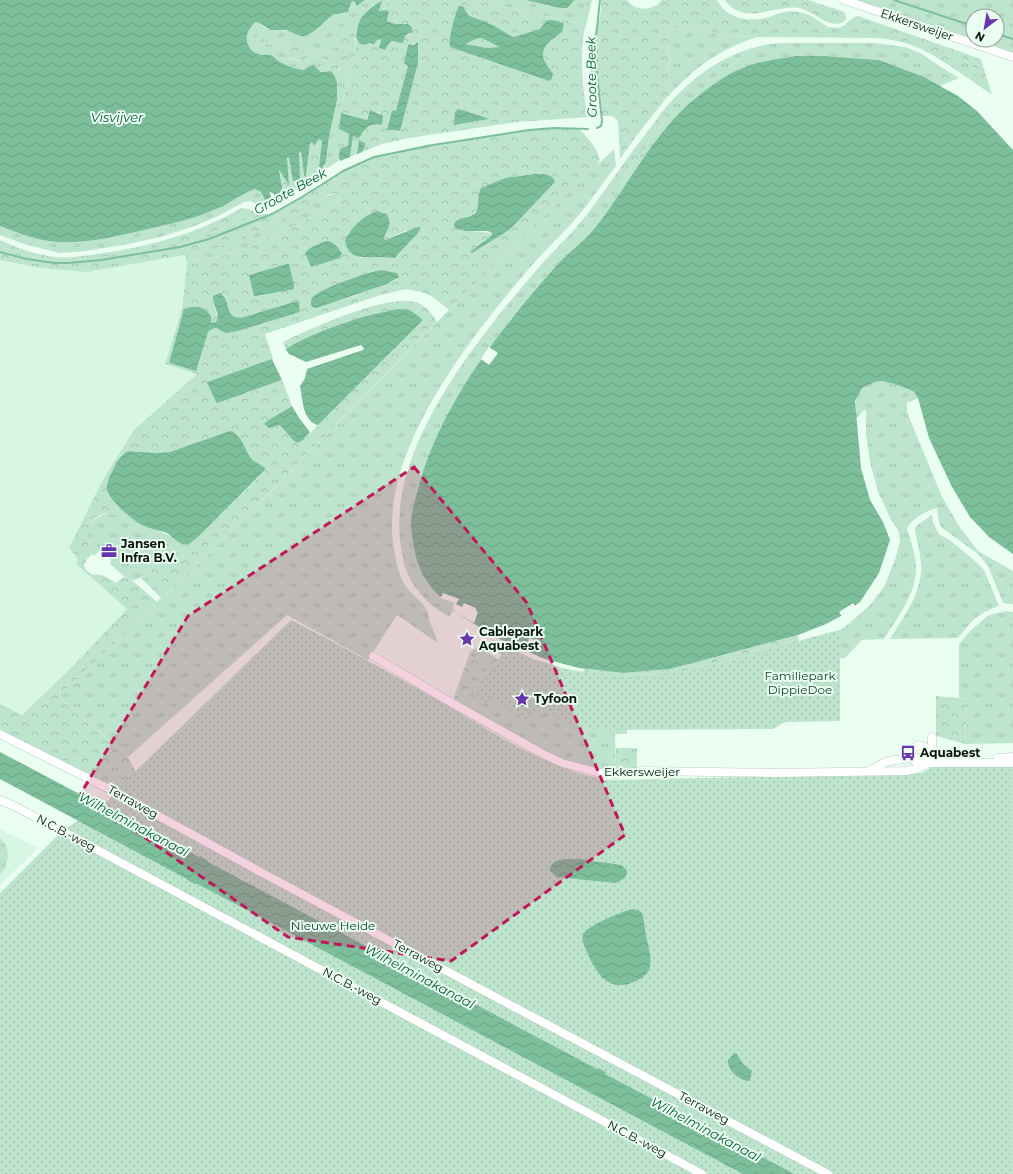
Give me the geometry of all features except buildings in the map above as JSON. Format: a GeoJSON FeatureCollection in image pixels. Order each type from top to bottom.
{"type":"FeatureCollection","features":[{"type":"Feature","properties":{"kind":"street","name":"Ekkersweijer"},"geometry":{"type":"LineString","coordinates":[[844,0],[1013,57]]}},
{"type":"Feature","properties":{"kind":"street","name":"Ekkersweijer"},"geometry":{"type":"LineString","coordinates":[[373,656],[464,710],[543,754],[562,762],[600,773],[906,771],[915,769],[922,764],[1013,763]]}},
{"type":"Feature","properties":{"kind":"street","name":"Terraweg"},"geometry":{"type":"LineString","coordinates":[[0,734],[113,791],[274,880],[828,1174]]}},
{"type":"Feature","properties":{"kind":"street"},"geometry":{"type":"LineString","coordinates":[[932,737],[932,754]]}},
{"type":"Feature","properties":{"kind":"street","name":"Ekkersweijer"},"geometry":{"type":"LineString","coordinates":[[912,758],[911,752],[913,748],[918,745],[932,754]]}},
{"type":"Feature","properties":{"kind":"street","name":"Ekkersweijer"},"geometry":{"type":"LineString","coordinates":[[868,771],[888,761],[932,754],[1013,757]]}},
{"type":"Feature","properties":{"kind":"street"},"geometry":{"type":"LineString","coordinates":[[912,758],[922,764]]}},
{"type":"Feature","properties":{"kind":"street","name":"N.C.B.-weg"},"geometry":{"type":"LineString","coordinates":[[0,800],[69,834],[702,1174]]}},
{"type":"Feature","properties":{"kind":"highlighted area"},"geometry":{"type":"Polygon","coordinates":[[[414,467],[527,603],[625,835],[451,961],[288,937],[81,793],[188,616],[414,467]]]}},
{"type":"Feature","properties":{"kind":"shaded area"},"geometry":{"type":"Polygon","coordinates":[[[0,253],[87,272],[185,255],[187,263],[182,309],[165,363],[198,373],[134,430],[101,483],[69,548],[78,559],[76,564],[127,609],[69,670],[8,728],[0,724],[0,253]]]}},
{"type":"Feature","properties":{"kind":"shaded area"},"geometry":{"type":"Polygon","coordinates":[[[0,829],[38,848],[0,885],[0,829]]]}},
{"type":"Feature","properties":{"kind":"green space"},"geometry":{"type":"Polygon","coordinates":[[[365,0],[381,0],[366,11],[356,32],[353,64],[342,103],[339,129],[349,134],[348,146],[341,148],[339,160],[318,175],[326,162],[329,137],[337,100],[337,82],[332,72],[340,70],[340,66],[346,67],[342,30],[342,41],[327,54],[290,44],[256,42],[285,47],[286,58],[300,61],[308,60],[310,55],[324,59],[330,63],[327,71],[323,72],[314,66],[309,66],[304,70],[295,68],[280,62],[271,56],[255,53],[248,45],[247,36],[252,26],[256,22],[260,23],[267,29],[288,31],[300,36],[332,15],[345,13],[350,9],[352,1],[359,5],[365,0]]]}},
{"type":"Feature","properties":{"kind":"green space"},"geometry":{"type":"Polygon","coordinates":[[[381,0],[387,0],[384,9],[379,11],[381,0]]]}},
{"type":"Feature","properties":{"kind":"green space"},"geometry":{"type":"Polygon","coordinates":[[[387,0],[472,0],[586,25],[583,45],[582,71],[589,117],[517,122],[409,138],[382,144],[363,152],[364,150],[359,142],[357,154],[350,157],[353,136],[363,133],[365,129],[376,124],[380,113],[376,112],[368,114],[367,120],[341,113],[342,103],[353,64],[356,38],[362,45],[375,42],[380,39],[386,49],[390,42],[402,43],[405,36],[411,34],[408,24],[395,24],[387,21],[389,11],[384,10],[387,0]],[[466,12],[451,33],[450,47],[546,80],[551,70],[543,57],[544,48],[562,32],[546,21],[540,29],[513,37],[493,25],[472,17],[466,12]],[[418,42],[411,45],[408,66],[399,101],[387,130],[399,132],[418,63],[418,42]],[[464,111],[454,125],[488,119],[464,111]]]}},
{"type":"Feature","properties":{"kind":"green space"},"geometry":{"type":"Polygon","coordinates":[[[472,0],[525,0],[560,8],[574,2],[575,0],[587,0],[580,16],[588,18],[586,25],[472,0]]]}},
{"type":"Feature","properties":{"kind":"green space"},"geometry":{"type":"Polygon","coordinates":[[[587,0],[592,0],[588,18],[579,16],[585,7],[587,0]]]}},
{"type":"Feature","properties":{"kind":"green space"},"geometry":{"type":"Polygon","coordinates":[[[601,0],[627,0],[635,7],[644,9],[658,4],[662,0],[717,0],[731,15],[744,19],[758,19],[793,11],[806,14],[828,27],[835,28],[843,26],[854,17],[858,16],[981,59],[992,95],[972,81],[979,71],[960,58],[953,68],[935,56],[901,42],[879,38],[721,36],[707,30],[669,25],[668,96],[620,159],[618,121],[612,116],[602,116],[601,97],[593,97],[592,90],[590,69],[591,54],[600,16],[601,0]]]}},
{"type":"Feature","properties":{"kind":"green space"},"geometry":{"type":"Polygon","coordinates":[[[724,0],[808,0],[842,11],[845,13],[846,19],[841,23],[830,23],[799,8],[783,8],[759,13],[744,13],[734,9],[724,0]]]}},
{"type":"Feature","properties":{"kind":"green space"},"geometry":{"type":"Polygon","coordinates":[[[854,0],[1013,0],[1013,54],[995,48],[1005,48],[1005,8],[965,8],[965,38],[854,0]]]}},
{"type":"Feature","properties":{"kind":"green space"},"geometry":{"type":"Polygon","coordinates":[[[669,25],[707,30],[721,36],[757,37],[743,42],[708,60],[688,76],[668,96],[669,25]]]}},
{"type":"Feature","properties":{"kind":"green space"},"geometry":{"type":"Polygon","coordinates":[[[343,26],[349,26],[348,56],[346,67],[340,66],[338,73],[327,71],[330,63],[324,59],[310,55],[306,62],[284,57],[286,50],[285,47],[256,42],[257,34],[261,31],[261,39],[290,44],[327,54],[342,41],[343,26]]]}},
{"type":"Feature","properties":{"kind":"green space"},"geometry":{"type":"Polygon","coordinates":[[[482,38],[499,47],[487,48],[465,44],[482,38]]]}},
{"type":"Feature","properties":{"kind":"green space"},"geometry":{"type":"Polygon","coordinates":[[[874,43],[905,47],[922,54],[938,65],[931,81],[879,60],[824,56],[796,56],[722,79],[696,98],[672,121],[658,137],[612,205],[593,230],[558,264],[510,320],[489,349],[422,474],[411,524],[441,598],[454,603],[455,609],[449,616],[428,602],[412,582],[404,564],[402,553],[400,515],[406,476],[421,437],[440,399],[489,327],[540,266],[588,214],[601,195],[609,201],[655,133],[667,118],[662,112],[684,88],[710,68],[738,53],[769,44],[874,43]]]}},
{"type":"Feature","properties":{"kind":"green space"},"geometry":{"type":"Polygon","coordinates":[[[960,58],[979,71],[972,81],[953,68],[960,58]]]}},
{"type":"Feature","properties":{"kind":"green space"},"geometry":{"type":"Polygon","coordinates":[[[938,65],[959,78],[940,86],[931,81],[938,65]]]}},
{"type":"Feature","properties":{"kind":"green space"},"geometry":{"type":"Polygon","coordinates":[[[662,112],[667,118],[655,133],[609,201],[601,195],[662,112]]]}},
{"type":"Feature","properties":{"kind":"green space"},"geometry":{"type":"Polygon","coordinates":[[[578,128],[594,147],[600,160],[596,167],[512,246],[449,310],[433,297],[422,292],[406,289],[377,296],[265,334],[273,359],[207,382],[247,393],[282,380],[292,406],[267,421],[265,426],[271,427],[280,425],[293,440],[304,439],[394,349],[387,311],[338,326],[290,346],[286,350],[283,342],[348,314],[386,303],[402,301],[418,303],[431,313],[437,322],[202,561],[161,598],[141,578],[147,574],[130,561],[130,557],[142,554],[150,549],[160,531],[172,537],[199,536],[266,469],[252,460],[238,435],[170,452],[156,453],[128,451],[122,454],[107,483],[107,492],[111,499],[128,514],[121,518],[106,513],[100,515],[92,522],[88,532],[90,542],[94,546],[89,551],[92,554],[84,565],[86,570],[93,575],[108,578],[116,583],[123,577],[133,581],[157,602],[58,697],[128,757],[136,772],[592,1032],[0,730],[0,704],[22,715],[69,670],[127,609],[76,564],[78,559],[69,548],[101,483],[134,430],[197,374],[165,364],[182,309],[187,263],[205,258],[223,256],[246,248],[294,226],[331,206],[339,200],[340,196],[337,193],[331,194],[291,217],[241,240],[185,255],[87,272],[41,268],[0,260],[0,250],[27,259],[54,263],[68,263],[101,260],[197,243],[275,213],[343,171],[374,157],[430,144],[433,145],[529,130],[578,128]],[[540,174],[505,178],[496,182],[479,199],[478,208],[472,215],[457,220],[459,230],[492,233],[492,235],[471,250],[522,217],[555,182],[540,174]],[[382,212],[370,213],[347,236],[360,258],[396,258],[418,233],[405,231],[385,240],[384,237],[390,223],[390,219],[382,212]],[[332,242],[305,253],[311,267],[337,258],[342,253],[332,242]],[[286,264],[249,275],[256,296],[265,295],[286,264]],[[377,271],[341,282],[322,291],[311,300],[317,308],[396,280],[397,273],[377,271]],[[224,295],[213,301],[218,320],[211,324],[208,332],[215,328],[227,333],[238,331],[300,312],[299,302],[297,301],[244,317],[239,317],[232,314],[224,295]]]}},
{"type":"Feature","properties":{"kind":"green space"},"geometry":{"type":"Polygon","coordinates":[[[319,139],[322,141],[318,175],[284,197],[279,170],[289,181],[286,160],[289,158],[290,165],[300,178],[298,156],[300,152],[304,175],[307,175],[310,144],[312,142],[314,146],[319,139]]]}},
{"type":"Feature","properties":{"kind":"green space"},"geometry":{"type":"Polygon","coordinates":[[[614,149],[616,166],[612,171],[605,170],[586,197],[590,201],[577,218],[533,264],[483,325],[457,361],[433,399],[413,438],[399,478],[392,517],[395,555],[401,577],[410,592],[422,603],[427,611],[438,643],[397,615],[368,660],[287,615],[128,757],[58,697],[161,598],[202,561],[512,246],[614,149]]]}},
{"type":"Feature","properties":{"kind":"green space"},"geometry":{"type":"Polygon","coordinates":[[[605,169],[612,171],[590,201],[586,197],[605,169]]]}},
{"type":"Feature","properties":{"kind":"green space"},"geometry":{"type":"Polygon","coordinates":[[[255,189],[261,192],[265,200],[270,203],[262,207],[251,201],[244,202],[218,216],[192,227],[160,237],[128,244],[86,251],[60,253],[24,244],[0,235],[0,226],[34,238],[56,242],[77,242],[109,238],[196,217],[219,208],[255,189]]]}},
{"type":"Feature","properties":{"kind":"green space"},"geometry":{"type":"Polygon","coordinates":[[[337,193],[340,196],[339,200],[294,226],[246,248],[223,256],[205,258],[187,263],[185,255],[226,244],[263,230],[318,201],[337,193]]]}},
{"type":"Feature","properties":{"kind":"green space"},"geometry":{"type":"Polygon","coordinates":[[[241,208],[249,209],[256,214],[203,236],[156,248],[123,254],[59,261],[37,258],[0,246],[0,240],[34,253],[60,258],[111,252],[169,239],[187,233],[206,226],[241,208]]]}},
{"type":"Feature","properties":{"kind":"green space"},"geometry":{"type":"Polygon","coordinates":[[[255,212],[261,214],[272,214],[226,234],[198,243],[95,261],[53,263],[26,258],[0,250],[0,246],[36,258],[58,261],[131,252],[171,244],[214,232],[255,215],[255,212]]]}},
{"type":"Feature","properties":{"kind":"green space"},"geometry":{"type":"Polygon","coordinates":[[[882,381],[907,388],[918,398],[907,403],[907,412],[942,497],[959,526],[978,551],[1013,571],[1013,604],[1003,603],[988,566],[977,553],[942,528],[939,523],[937,508],[920,515],[912,521],[907,528],[915,555],[916,574],[914,584],[901,613],[884,639],[862,640],[845,658],[799,660],[561,689],[489,647],[493,640],[533,659],[566,669],[581,673],[624,676],[772,656],[805,639],[840,630],[846,626],[869,606],[884,587],[895,560],[900,542],[897,528],[891,520],[878,492],[870,462],[866,434],[866,411],[864,410],[856,419],[856,404],[859,392],[867,384],[882,381]]]}},
{"type":"Feature","properties":{"kind":"green space"},"geometry":{"type":"Polygon","coordinates":[[[109,513],[121,518],[128,514],[143,526],[160,531],[150,549],[137,556],[130,557],[147,574],[140,578],[130,580],[123,576],[110,564],[111,560],[100,550],[94,556],[89,551],[91,543],[87,533],[88,528],[94,520],[104,514],[109,513]]]}},
{"type":"Feature","properties":{"kind":"green space"},"geometry":{"type":"Polygon","coordinates":[[[932,515],[933,522],[939,534],[951,541],[984,570],[999,606],[976,618],[958,638],[890,639],[912,603],[919,584],[921,564],[915,530],[916,526],[932,515]]]}},
{"type":"Feature","properties":{"kind":"green space"},"geometry":{"type":"Polygon","coordinates":[[[1006,611],[1013,612],[1013,743],[965,744],[967,699],[959,698],[959,644],[971,630],[989,615],[1006,611]]]}},
{"type":"Feature","properties":{"kind":"green space","name":"Nieuwe Heide"},"geometry":{"type":"Polygon","coordinates":[[[291,620],[386,671],[522,749],[563,768],[607,780],[907,774],[921,773],[936,765],[1013,766],[1013,1174],[0,1174],[0,893],[62,831],[109,800],[132,775],[291,620]]]}},
{"type":"Feature","properties":{"kind":"green space","name":"Familiepark DippieDoe"},"geometry":{"type":"Polygon","coordinates":[[[840,630],[840,721],[785,722],[773,729],[597,730],[572,725],[539,707],[526,719],[494,700],[489,704],[473,694],[507,647],[534,660],[575,671],[617,675],[660,675],[672,674],[737,659],[840,630]]]}},
{"type":"Feature","properties":{"kind":"green space"},"geometry":{"type":"Polygon","coordinates":[[[798,635],[799,641],[788,660],[770,651],[674,674],[624,676],[581,673],[585,669],[623,673],[670,669],[798,635]]]}},
{"type":"Feature","properties":{"kind":"green space"},"geometry":{"type":"Polygon","coordinates":[[[478,648],[488,653],[481,662],[469,655],[472,650],[478,648]]]}},
{"type":"Feature","properties":{"kind":"green space"},"geometry":{"type":"Polygon","coordinates":[[[488,653],[510,666],[504,671],[487,669],[477,684],[469,686],[460,704],[453,700],[469,655],[481,662],[488,653]]]}},
{"type":"Feature","properties":{"kind":"green space"},"geometry":{"type":"Polygon","coordinates":[[[487,669],[504,671],[626,698],[627,734],[615,734],[616,771],[582,766],[548,753],[460,704],[469,686],[477,684],[487,669]]]}},
{"type":"Feature","properties":{"kind":"green space"},"geometry":{"type":"Polygon","coordinates":[[[936,696],[967,699],[965,744],[936,736],[936,696]]]}},
{"type":"Feature","properties":{"kind":"green space"},"geometry":{"type":"Polygon","coordinates":[[[616,748],[637,748],[637,771],[616,771],[616,748]]]}},
{"type":"Feature","properties":{"kind":"green space"},"geometry":{"type":"Polygon","coordinates":[[[0,838],[4,842],[8,856],[3,871],[0,875],[0,838]]]}},
{"type":"Feature","properties":{"kind":"water","name":"Visvijver"},"geometry":{"type":"Polygon","coordinates":[[[0,0],[365,0],[357,6],[355,2],[352,1],[348,12],[332,15],[313,32],[304,36],[300,36],[286,30],[270,30],[256,22],[252,26],[247,36],[248,45],[255,53],[271,56],[286,65],[304,70],[313,65],[321,72],[331,71],[334,75],[337,82],[337,100],[329,137],[326,162],[318,175],[322,141],[319,139],[314,146],[312,142],[310,144],[306,177],[304,175],[301,153],[299,152],[300,178],[298,181],[293,181],[289,158],[287,158],[289,185],[279,170],[284,197],[277,200],[274,194],[270,192],[273,202],[269,203],[265,200],[261,192],[255,189],[219,208],[187,219],[109,238],[77,242],[56,242],[20,234],[0,226],[0,0]]]}},
{"type":"Feature","properties":{"kind":"water"},"geometry":{"type":"Polygon","coordinates":[[[382,0],[379,11],[389,11],[387,21],[395,24],[408,24],[412,28],[412,32],[405,36],[403,43],[391,41],[385,50],[379,48],[381,41],[380,39],[374,44],[370,43],[365,45],[360,44],[356,38],[360,20],[366,12],[382,0]]]}},
{"type":"Feature","properties":{"kind":"water"},"geometry":{"type":"Polygon","coordinates":[[[525,0],[575,0],[567,8],[560,8],[525,0]]]}},
{"type":"Feature","properties":{"kind":"water"},"geometry":{"type":"Polygon","coordinates":[[[459,6],[464,7],[470,16],[493,25],[513,37],[540,29],[546,21],[558,21],[564,24],[562,32],[550,41],[543,53],[543,58],[553,74],[551,80],[549,81],[450,47],[451,33],[459,6]],[[482,38],[465,44],[487,48],[499,47],[482,38]]]}},
{"type":"Feature","properties":{"kind":"water"},"geometry":{"type":"Polygon","coordinates":[[[418,42],[418,63],[400,131],[387,130],[392,111],[396,110],[408,66],[404,63],[408,46],[409,44],[413,45],[418,42]]]}},
{"type":"Feature","properties":{"kind":"water"},"geometry":{"type":"Polygon","coordinates":[[[796,56],[824,56],[879,60],[924,77],[958,96],[977,111],[1013,150],[1013,554],[989,537],[970,517],[952,487],[929,438],[918,398],[914,392],[895,384],[882,381],[875,382],[862,388],[855,401],[861,468],[870,500],[883,522],[890,540],[879,573],[860,602],[841,616],[826,624],[798,635],[670,669],[623,673],[579,668],[545,659],[495,637],[457,613],[452,608],[454,603],[440,596],[430,586],[422,574],[415,553],[411,527],[412,511],[428,458],[441,427],[457,398],[494,341],[557,265],[594,229],[654,143],[681,111],[713,85],[737,71],[762,62],[796,56]]]}},
{"type":"Feature","properties":{"kind":"water"},"geometry":{"type":"Polygon","coordinates":[[[458,109],[489,119],[454,125],[455,112],[458,109]]]}},
{"type":"Feature","properties":{"kind":"water"},"geometry":{"type":"Polygon","coordinates":[[[370,110],[383,116],[382,125],[373,125],[368,127],[359,138],[353,136],[350,157],[340,161],[339,156],[341,148],[348,146],[349,134],[339,129],[341,113],[367,120],[370,110]]]}},
{"type":"Feature","properties":{"kind":"water"},"geometry":{"type":"Polygon","coordinates":[[[359,140],[365,143],[363,150],[357,154],[359,140]]]}},
{"type":"Feature","properties":{"kind":"water"},"geometry":{"type":"Polygon","coordinates":[[[543,174],[552,177],[555,182],[509,230],[472,253],[470,252],[492,235],[492,233],[488,231],[465,231],[457,229],[454,226],[457,220],[475,213],[478,207],[481,188],[505,178],[543,174]]]}},
{"type":"Feature","properties":{"kind":"water"},"geometry":{"type":"Polygon","coordinates":[[[377,211],[387,214],[390,223],[384,237],[385,240],[421,227],[418,233],[395,258],[359,257],[350,252],[347,247],[345,240],[354,227],[367,216],[377,211]]]}},
{"type":"Feature","properties":{"kind":"water"},"geometry":{"type":"Polygon","coordinates":[[[326,241],[333,243],[339,249],[342,253],[340,258],[311,267],[305,253],[310,248],[326,241]]]}},
{"type":"Feature","properties":{"kind":"water"},"geometry":{"type":"Polygon","coordinates":[[[289,264],[294,289],[254,296],[249,275],[289,264]]]}},
{"type":"Feature","properties":{"kind":"water"},"geometry":{"type":"Polygon","coordinates":[[[382,270],[397,273],[399,277],[387,284],[317,308],[312,307],[311,301],[316,294],[334,285],[356,277],[382,270]]]}},
{"type":"Feature","properties":{"kind":"water"},"geometry":{"type":"Polygon","coordinates":[[[220,293],[226,300],[230,313],[237,317],[244,317],[297,301],[299,302],[300,312],[238,331],[227,333],[214,328],[208,332],[196,371],[169,363],[184,309],[193,307],[202,308],[211,316],[211,323],[216,322],[218,316],[213,296],[220,293]]]}},
{"type":"Feature","properties":{"kind":"water"},"geometry":{"type":"Polygon","coordinates":[[[399,309],[410,310],[422,319],[422,321],[318,425],[312,422],[308,418],[304,408],[300,386],[305,378],[307,369],[363,350],[364,348],[361,345],[306,362],[289,354],[286,350],[287,348],[312,335],[342,324],[386,311],[399,309]]]}},
{"type":"Feature","properties":{"kind":"water"},"geometry":{"type":"Polygon","coordinates":[[[272,359],[282,380],[217,403],[216,402],[207,382],[272,359]]]}},
{"type":"Feature","properties":{"kind":"water"},"geometry":{"type":"Polygon","coordinates":[[[292,406],[310,432],[298,443],[293,440],[280,425],[269,428],[264,424],[292,406]]]}},
{"type":"Feature","properties":{"kind":"water"},"geometry":{"type":"Polygon","coordinates":[[[230,431],[234,432],[240,438],[253,460],[266,469],[199,536],[189,544],[183,544],[165,532],[140,524],[122,510],[112,499],[107,490],[108,482],[116,464],[128,451],[156,453],[170,452],[230,431]]]}},
{"type":"Feature","properties":{"kind":"water","name":"Wilhelminakanaal"},"geometry":{"type":"Polygon","coordinates":[[[0,752],[199,857],[200,856],[208,862],[597,1069],[598,1068],[606,1072],[605,1074],[794,1174],[743,1174],[196,883],[195,884],[187,880],[0,779],[0,752]]]}},
{"type":"Feature","properties":{"kind":"water"},"geometry":{"type":"Polygon","coordinates":[[[580,859],[621,865],[627,870],[627,873],[622,880],[615,883],[557,877],[550,871],[551,866],[556,861],[580,859]]]}},
{"type":"Feature","properties":{"kind":"water"},"geometry":{"type":"Polygon","coordinates":[[[633,909],[640,911],[643,915],[650,955],[649,969],[645,975],[636,981],[619,985],[605,980],[595,968],[582,939],[585,931],[590,927],[633,909]]]}},
{"type":"Feature","properties":{"kind":"water"},"geometry":{"type":"Polygon","coordinates":[[[734,1053],[737,1054],[743,1064],[752,1071],[750,1081],[746,1081],[738,1077],[730,1068],[728,1060],[734,1053]]]}},
{"type":"Feature","properties":{"kind":"pier"},"geometry":{"type":"Polygon","coordinates":[[[489,347],[498,353],[489,365],[481,359],[489,347]]]}},
{"type":"Feature","properties":{"kind":"pier"},"geometry":{"type":"Polygon","coordinates":[[[443,593],[459,599],[456,604],[462,607],[464,603],[476,608],[476,611],[478,612],[474,623],[457,613],[452,608],[454,603],[441,598],[443,593]]]}},
{"type":"Feature","properties":{"kind":"pier"},"geometry":{"type":"Polygon","coordinates":[[[853,603],[856,607],[842,617],[839,612],[853,603]]]}},
{"type":"Feature","properties":{"kind":"pier"},"geometry":{"type":"Polygon","coordinates":[[[529,638],[539,641],[537,648],[528,645],[526,653],[524,652],[526,645],[522,644],[523,642],[528,643],[529,638]]]}},
{"type":"Feature","properties":{"kind":"waterway","name":"Groote Beek"},"geometry":{"type":"LineString","coordinates":[[597,128],[601,126],[602,121],[597,74],[596,37],[600,0]]}},
{"type":"Feature","properties":{"kind":"waterway","name":"Groote Beek"},"geometry":{"type":"LineString","coordinates":[[894,0],[965,23]]}},
{"type":"Feature","properties":{"kind":"waterway","name":"Groote Beek"},"geometry":{"type":"LineString","coordinates":[[1005,36],[1013,39]]}},
{"type":"Feature","properties":{"kind":"waterway","name":"Groote Beek"},"geometry":{"type":"LineString","coordinates":[[0,252],[27,259],[54,263],[68,263],[101,260],[180,247],[209,239],[272,214],[343,171],[374,157],[433,145],[529,130],[554,128],[588,129]]}},
{"type":"Feature","properties":{"kind":"place","name":"Jansen Infra B.V."},"geometry":{"type":"Point","coordinates":[109,551]}},
{"type":"Feature","properties":{"kind":"place","name":"Cablepark Aquabest"},"geometry":{"type":"Point","coordinates":[467,639]}},
{"type":"Feature","properties":{"kind":"place","name":"Tyfoon"},"geometry":{"type":"Point","coordinates":[522,699]}},
{"type":"Feature","properties":{"kind":"place","name":"Aquabest"},"geometry":{"type":"Point","coordinates":[908,753]}}]}
